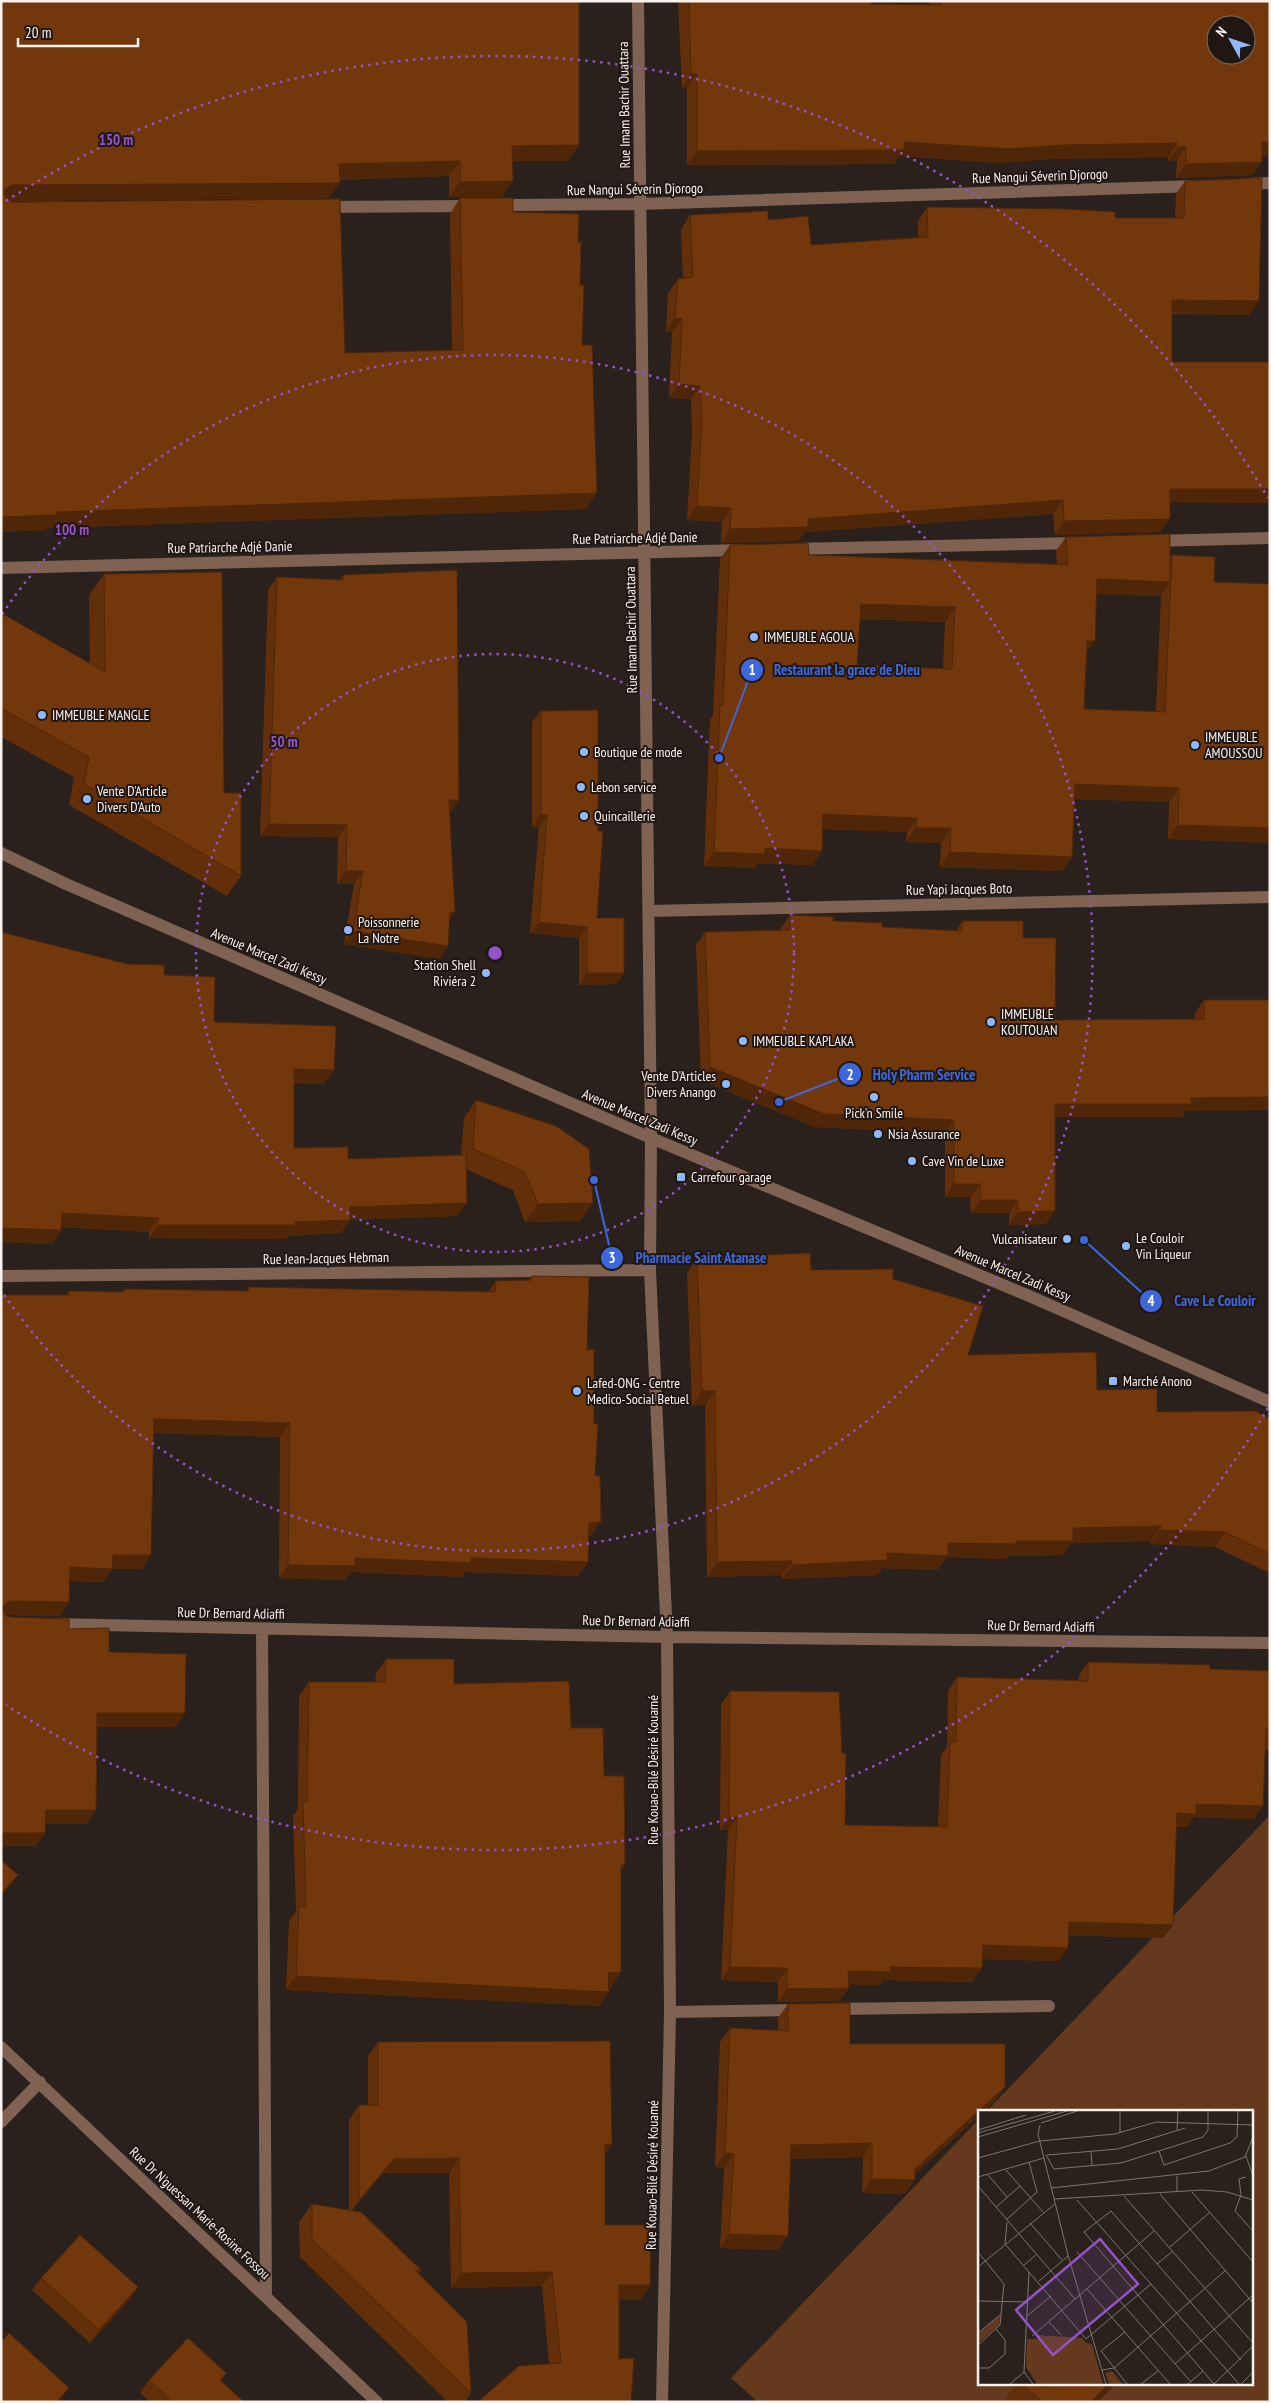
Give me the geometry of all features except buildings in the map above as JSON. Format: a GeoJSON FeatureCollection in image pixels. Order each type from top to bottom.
{"type":"FeatureCollection","features":[{"type":"Feature","properties":{"kind":"street","name":"Rue Imam Bachir Ouattara"},"geometry":{"type":"LineString","coordinates":[[638,1],[652,1138]]}},
{"type":"Feature","properties":{"kind":"street"},"geometry":{"type":"LineString","coordinates":[[1230,184],[1270,183]]}},
{"type":"Feature","properties":{"kind":"street","name":"Rue Nangui Séverin Djorogo"},"geometry":{"type":"LineString","coordinates":[[311,207],[640,204],[1210,185]]}},
{"type":"Feature","properties":{"kind":"street"},"geometry":{"type":"LineString","coordinates":[[1141,541],[1270,538]]}},
{"type":"Feature","properties":{"kind":"street"},"geometry":{"type":"LineString","coordinates":[[774,550],[1091,542]]}},
{"type":"Feature","properties":{"kind":"street","name":"Rue Patriarche Adjé Danie"},"geometry":{"type":"LineString","coordinates":[[1,568],[754,550]]}},
{"type":"Feature","properties":{"kind":"street","name":"Avenue Marcel Zadi Kessy"},"geometry":{"type":"LineString","coordinates":[[1,853],[66,884],[652,1138],[1027,1295],[1270,1402]]}},
{"type":"Feature","properties":{"kind":"street","name":"Rue Yapi Jacques Boto"},"geometry":{"type":"LineString","coordinates":[[649,911],[1270,897]]}},
{"type":"Feature","properties":{"kind":"street","name":"Rue Kouao-Bilé Désiré Kouamé"},"geometry":{"type":"LineString","coordinates":[[652,1138],[650,1270],[667,1637],[670,2012],[662,2402]]}},
{"type":"Feature","properties":{"kind":"street","name":"Rue Jean-Jacques Hebman"},"geometry":{"type":"LineString","coordinates":[[1,1276],[650,1270]]}},
{"type":"Feature","properties":{"kind":"street","name":"Rue Dr Bernard Adiaffi"},"geometry":{"type":"LineString","coordinates":[[40,1624],[667,1637],[1270,1644]]}},
{"type":"Feature","properties":{"kind":"street"},"geometry":{"type":"LineString","coordinates":[[262,1629],[266,2296]]}},
{"type":"Feature","properties":{"kind":"street"},"geometry":{"type":"LineString","coordinates":[[670,2012],[1049,2006]]}},
{"type":"Feature","properties":{"kind":"street","name":"Rue Dr N'guessan Marie-Rosine Fossou"},"geometry":{"type":"LineString","coordinates":[[1,2047],[377,2402]]}},
{"type":"Feature","properties":{"kind":"street"},"geometry":{"type":"LineString","coordinates":[[1,2122],[40,2082]]}},
{"type":"Feature","properties":{"kind":"shaded area"},"geometry":{"type":"Polygon","coordinates":[[[1270,1815],[1270,2402],[758,2402],[731,2378],[978,2120],[978,2386],[1254,2386],[1254,2110],[988,2110],[1270,1815]]]}},
{"type":"Feature","properties":{"kind":"place","name":"IMMEUBLE AGOUA"},"geometry":{"type":"Point","coordinates":[754,637]}},
{"type":"Feature","properties":{"kind":"place","name":"IMMEUBLE MANGLE"},"geometry":{"type":"Point","coordinates":[42,715]}},
{"type":"Feature","properties":{"kind":"place","name":"IMMEUBLE AMOUSSOU"},"geometry":{"type":"Point","coordinates":[1195,745]}},
{"type":"Feature","properties":{"kind":"place","name":"Boutique de mode"},"geometry":{"type":"Point","coordinates":[584,752]}},
{"type":"Feature","properties":{"kind":"place","name":"Restaurant la grace de Dieu"},"geometry":{"type":"Point","coordinates":[719,758]}},
{"type":"Feature","properties":{"kind":"place","name":"Lebon service"},"geometry":{"type":"Point","coordinates":[581,787]}},
{"type":"Feature","properties":{"kind":"place","name":"Vente D'Article Divers D'Auto"},"geometry":{"type":"Point","coordinates":[87,799]}},
{"type":"Feature","properties":{"kind":"place","name":"Quincaillerie"},"geometry":{"type":"Point","coordinates":[584,816]}},
{"type":"Feature","properties":{"kind":"place","name":"Poissonnerie La Notre"},"geometry":{"type":"Point","coordinates":[348,930]}},
{"type":"Feature","properties":{"kind":"place","name":"Station Shell Riviéra 2"},"geometry":{"type":"Point","coordinates":[486,973]}},
{"type":"Feature","properties":{"kind":"place","name":"IMMEUBLE KOUTOUAN"},"geometry":{"type":"Point","coordinates":[991,1022]}},
{"type":"Feature","properties":{"kind":"place","name":"IMMEUBLE KAPLAKA"},"geometry":{"type":"Point","coordinates":[743,1041]}},
{"type":"Feature","properties":{"kind":"place","name":"Vente D'Articles Divers Anango"},"geometry":{"type":"Point","coordinates":[726,1084]}},
{"type":"Feature","properties":{"kind":"place","name":"Pick'n Smile"},"geometry":{"type":"Point","coordinates":[874,1097]}},
{"type":"Feature","properties":{"kind":"place","name":"Holy Pharm Service"},"geometry":{"type":"Point","coordinates":[779,1102]}},
{"type":"Feature","properties":{"kind":"place","name":"Nsia Assurance"},"geometry":{"type":"Point","coordinates":[878,1134]}},
{"type":"Feature","properties":{"kind":"place","name":"Cave Vin de Luxe"},"geometry":{"type":"Point","coordinates":[912,1161]}},
{"type":"Feature","properties":{"kind":"place","name":"Carrefour garage"},"geometry":{"type":"Point","coordinates":[681,1177]}},
{"type":"Feature","properties":{"kind":"place","name":"Pharmacie Saint Atanase"},"geometry":{"type":"Point","coordinates":[594,1180]}},
{"type":"Feature","properties":{"kind":"place","name":"Vulcanisateur"},"geometry":{"type":"Point","coordinates":[1067,1239]}},
{"type":"Feature","properties":{"kind":"place","name":"Cave Le Couloir"},"geometry":{"type":"Point","coordinates":[1084,1240]}},
{"type":"Feature","properties":{"kind":"place","name":"Le Couloir Vin Liqueur"},"geometry":{"type":"Point","coordinates":[1126,1246]}},
{"type":"Feature","properties":{"kind":"place","name":"Marché Anono"},"geometry":{"type":"Point","coordinates":[1113,1381]}},
{"type":"Feature","properties":{"kind":"place","name":"Lafed-ONG - Centre Medico-Social Betuel"},"geometry":{"type":"Point","coordinates":[577,1391]}}]}
